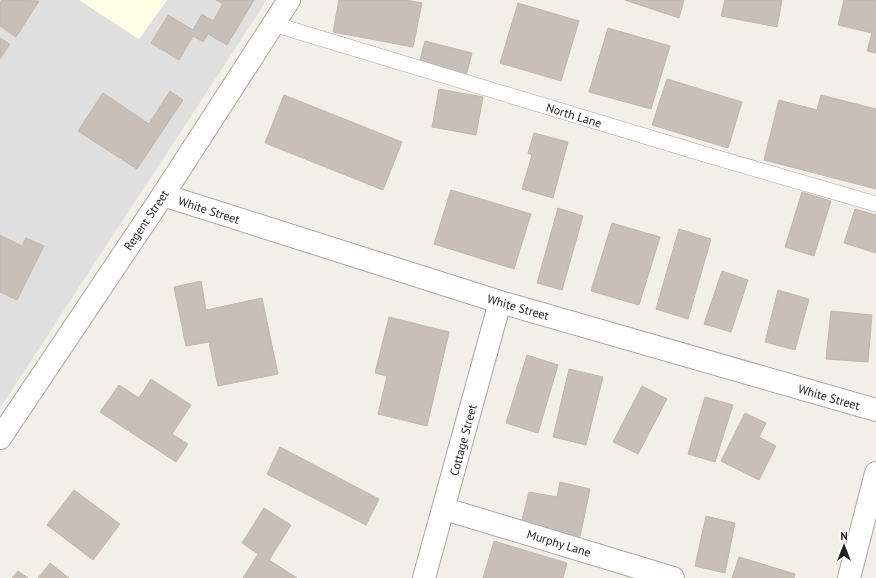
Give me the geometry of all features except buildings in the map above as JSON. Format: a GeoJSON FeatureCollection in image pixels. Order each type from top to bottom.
{"type":"FeatureCollection","features":[{"type":"Feature","properties":{"kind":"street","name":"Regent Street"},"geometry":{"type":"LineString","coordinates":[[0,438],[163,195],[289,0]]}},
{"type":"Feature","properties":{"kind":"street","name":"White Street"},"geometry":{"type":"LineString","coordinates":[[163,195],[500,302],[876,410]]}},
{"type":"Feature","properties":{"kind":"street","name":"Cottage Street"},"geometry":{"type":"LineString","coordinates":[[424,578],[445,509],[500,302]]}},
{"type":"Feature","properties":{"kind":"street"},"geometry":{"type":"LineString","coordinates":[[849,578],[876,473]]}},
{"type":"Feature","properties":{"kind":"street","name":"Murphy Lane"},"geometry":{"type":"LineString","coordinates":[[445,509],[673,578]]}},
{"type":"Feature","properties":{"kind":"lane","name":"North Lane"},"geometry":{"type":"LineString","coordinates":[[273,24],[697,152],[876,204]]}},
{"type":"Feature","properties":{"kind":"shaded area"},"geometry":{"type":"Polygon","coordinates":[[[0,0],[79,0],[139,39],[167,0],[267,0],[0,408],[0,0]]]}},
{"type":"Feature","properties":{"kind":"shaded area"},"geometry":{"type":"Polygon","coordinates":[[[79,0],[167,0],[139,39],[79,0]]]}}]}
